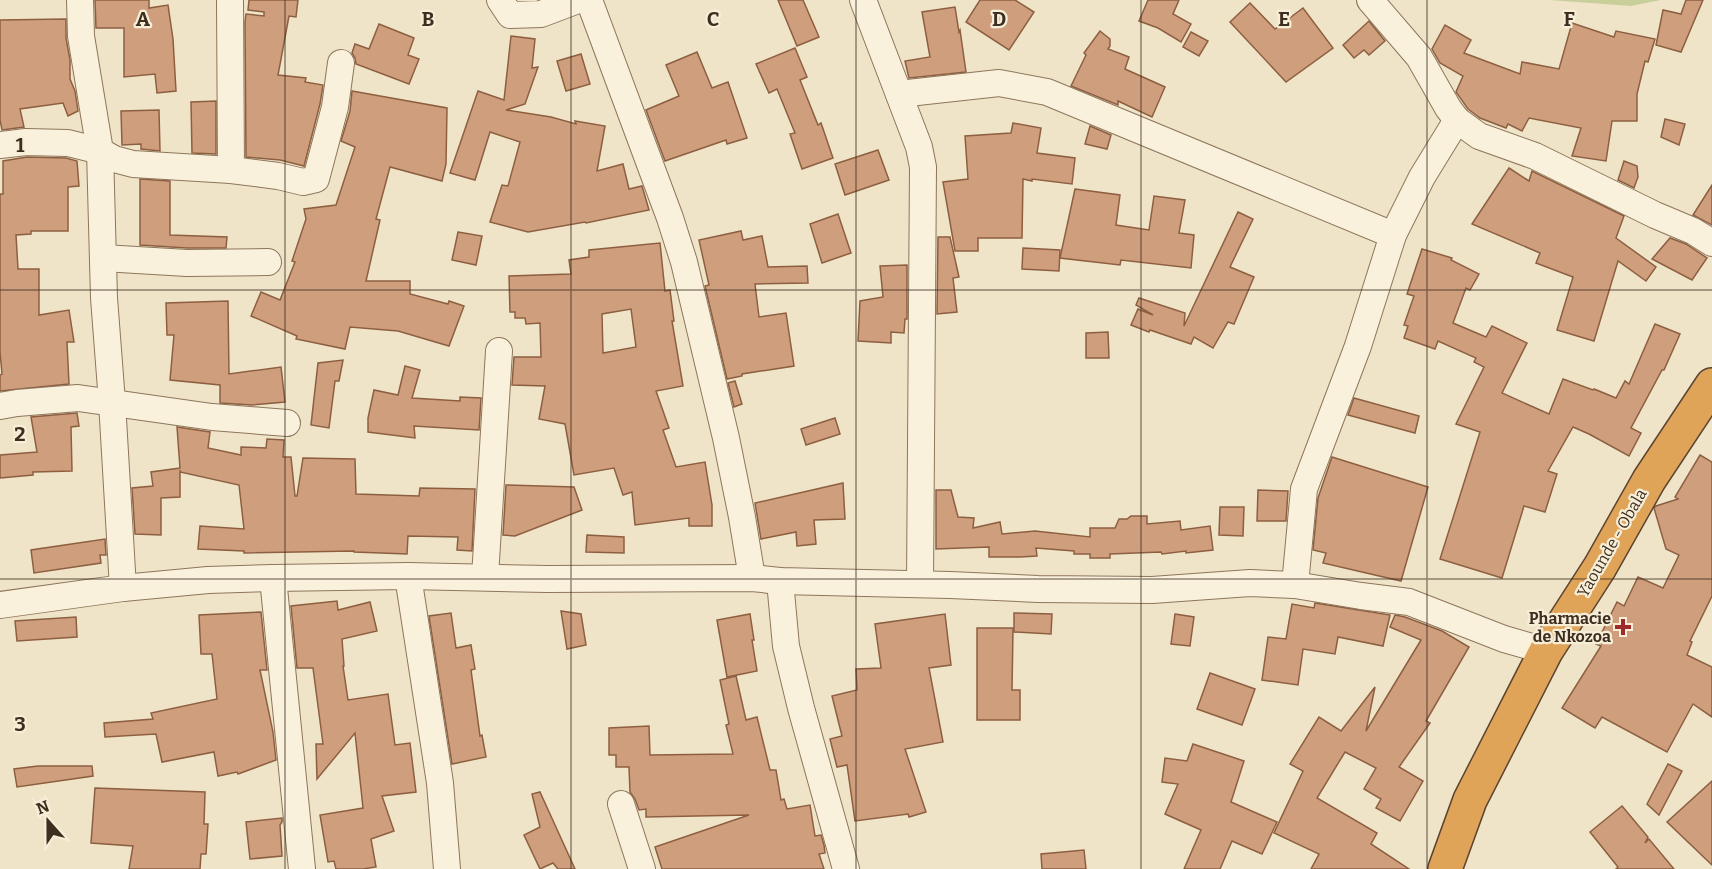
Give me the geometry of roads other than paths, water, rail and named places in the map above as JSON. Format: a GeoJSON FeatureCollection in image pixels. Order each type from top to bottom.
{"type":"FeatureCollection","features":[{"type":"Feature","properties":{"kind":"highway","name":"Yaounde - Obala"},"geometry":{"type":"LineString","coordinates":[[1445,869],[1470,800],[1546,651],[1600,567],[1649,480],[1712,385]]}},
{"type":"Feature","properties":{"kind":"street"},"geometry":{"type":"LineString","coordinates":[[80,0],[81,36],[100,151],[104,298],[123,588]]}},
{"type":"Feature","properties":{"kind":"street"},"geometry":{"type":"LineString","coordinates":[[230,0],[231,170]]}},
{"type":"Feature","properties":{"kind":"street"},"geometry":{"type":"LineString","coordinates":[[500,0],[510,15],[541,14],[578,0]]}},
{"type":"Feature","properties":{"kind":"street"},"geometry":{"type":"LineString","coordinates":[[589,0],[670,218],[684,262],[726,438],[752,578]]}},
{"type":"Feature","properties":{"kind":"street"},"geometry":{"type":"LineString","coordinates":[[863,0],[919,147],[923,167],[920,584]]}},
{"type":"Feature","properties":{"kind":"street"},"geometry":{"type":"LineString","coordinates":[[1370,0],[1419,57],[1457,120],[1479,136],[1535,156],[1655,215],[1693,231],[1712,243]]}},
{"type":"Feature","properties":{"kind":"street"},"geometry":{"type":"LineString","coordinates":[[0,145],[26,142],[68,142],[133,164],[231,170],[278,176],[303,182],[316,179],[335,107],[341,63]]}},
{"type":"Feature","properties":{"kind":"street"},"geometry":{"type":"LineString","coordinates":[[899,94],[999,83],[1047,92],[1393,235]]}},
{"type":"Feature","properties":{"kind":"street"},"geometry":{"type":"LineString","coordinates":[[1295,585],[1304,489],[1359,346],[1393,235],[1422,177],[1457,120]]}},
{"type":"Feature","properties":{"kind":"street"},"geometry":{"type":"LineString","coordinates":[[103,258],[187,263],[268,262]]}},
{"type":"Feature","properties":{"kind":"street"},"geometry":{"type":"LineString","coordinates":[[485,577],[499,351]]}},
{"type":"Feature","properties":{"kind":"street"},"geometry":{"type":"LineString","coordinates":[[0,406],[78,398],[212,417],[287,423]]}},
{"type":"Feature","properties":{"kind":"street"},"geometry":{"type":"LineString","coordinates":[[0,605],[123,588],[208,580],[273,578],[408,576],[547,579],[752,578],[780,581],[1038,589],[1152,590],[1250,583],[1295,585],[1409,602],[1504,639],[1546,651]]}},
{"type":"Feature","properties":{"kind":"street"},"geometry":{"type":"LineString","coordinates":[[408,576],[440,783],[447,869]]}},
{"type":"Feature","properties":{"kind":"street"},"geometry":{"type":"LineString","coordinates":[[273,578],[302,869]]}},
{"type":"Feature","properties":{"kind":"street"},"geometry":{"type":"LineString","coordinates":[[780,581],[786,646],[816,765],[846,869]]}},
{"type":"Feature","properties":{"kind":"street"},"geometry":{"type":"LineString","coordinates":[[621,804],[642,869]]}},
{"type":"Feature","properties":{"kind":"place","name":"Pharmacie de Nkozoa"},"geometry":{"type":"Point","coordinates":[1623,627]}}]}
